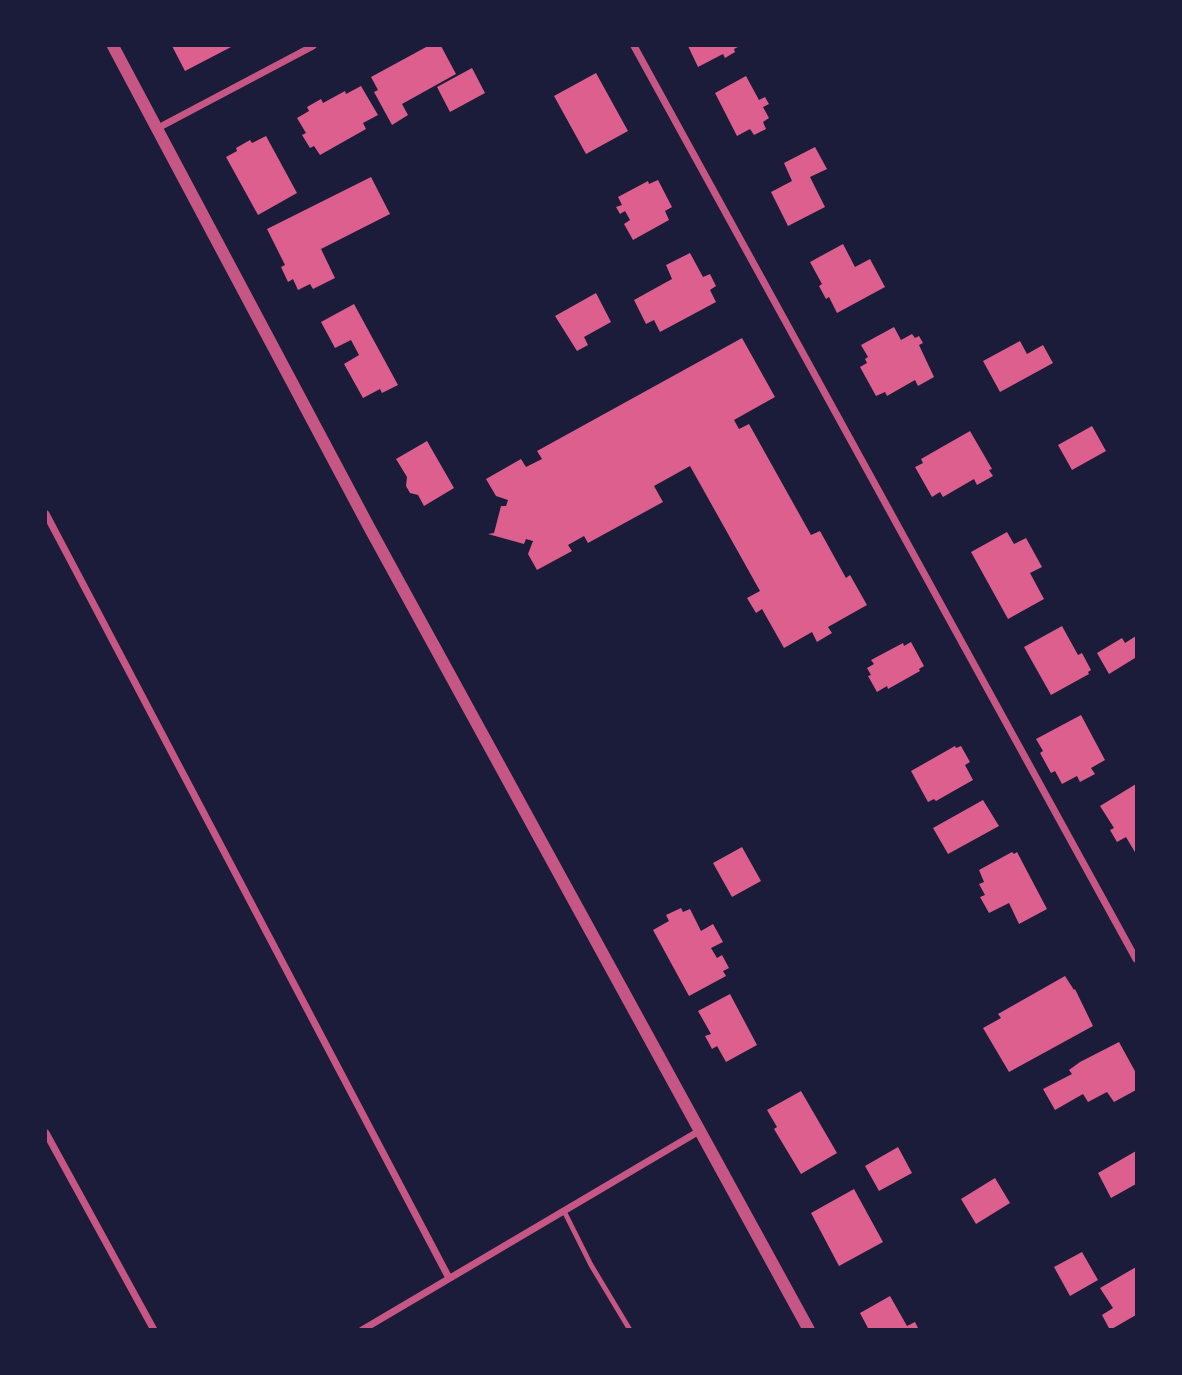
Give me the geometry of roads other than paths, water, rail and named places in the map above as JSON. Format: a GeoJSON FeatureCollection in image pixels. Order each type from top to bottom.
{"type":"FeatureCollection","features":[{"type":"Feature","properties":{"kind":"street"},"geometry":{"type":"LineString","coordinates":[[113,46],[369,527],[809,1329]]}},
{"type":"Feature","properties":{"kind":"street"},"geometry":{"type":"LineString","coordinates":[[158,128],[313,46]]}},
{"type":"Feature","properties":{"kind":"street"},"geometry":{"type":"LineString","coordinates":[[634,46],[1136,959]]}},
{"type":"Feature","properties":{"kind":"street"},"geometry":{"type":"LineString","coordinates":[[46,514],[449,1278]]}},
{"type":"Feature","properties":{"kind":"street"},"geometry":{"type":"LineString","coordinates":[[362,1329],[702,1130]]}},
{"type":"Feature","properties":{"kind":"street"},"geometry":{"type":"LineString","coordinates":[[46,1133],[154,1329]]}},
{"type":"Feature","properties":{"kind":"lane"},"geometry":{"type":"LineString","coordinates":[[564,1211],[591,1265],[630,1329]]}}]}
